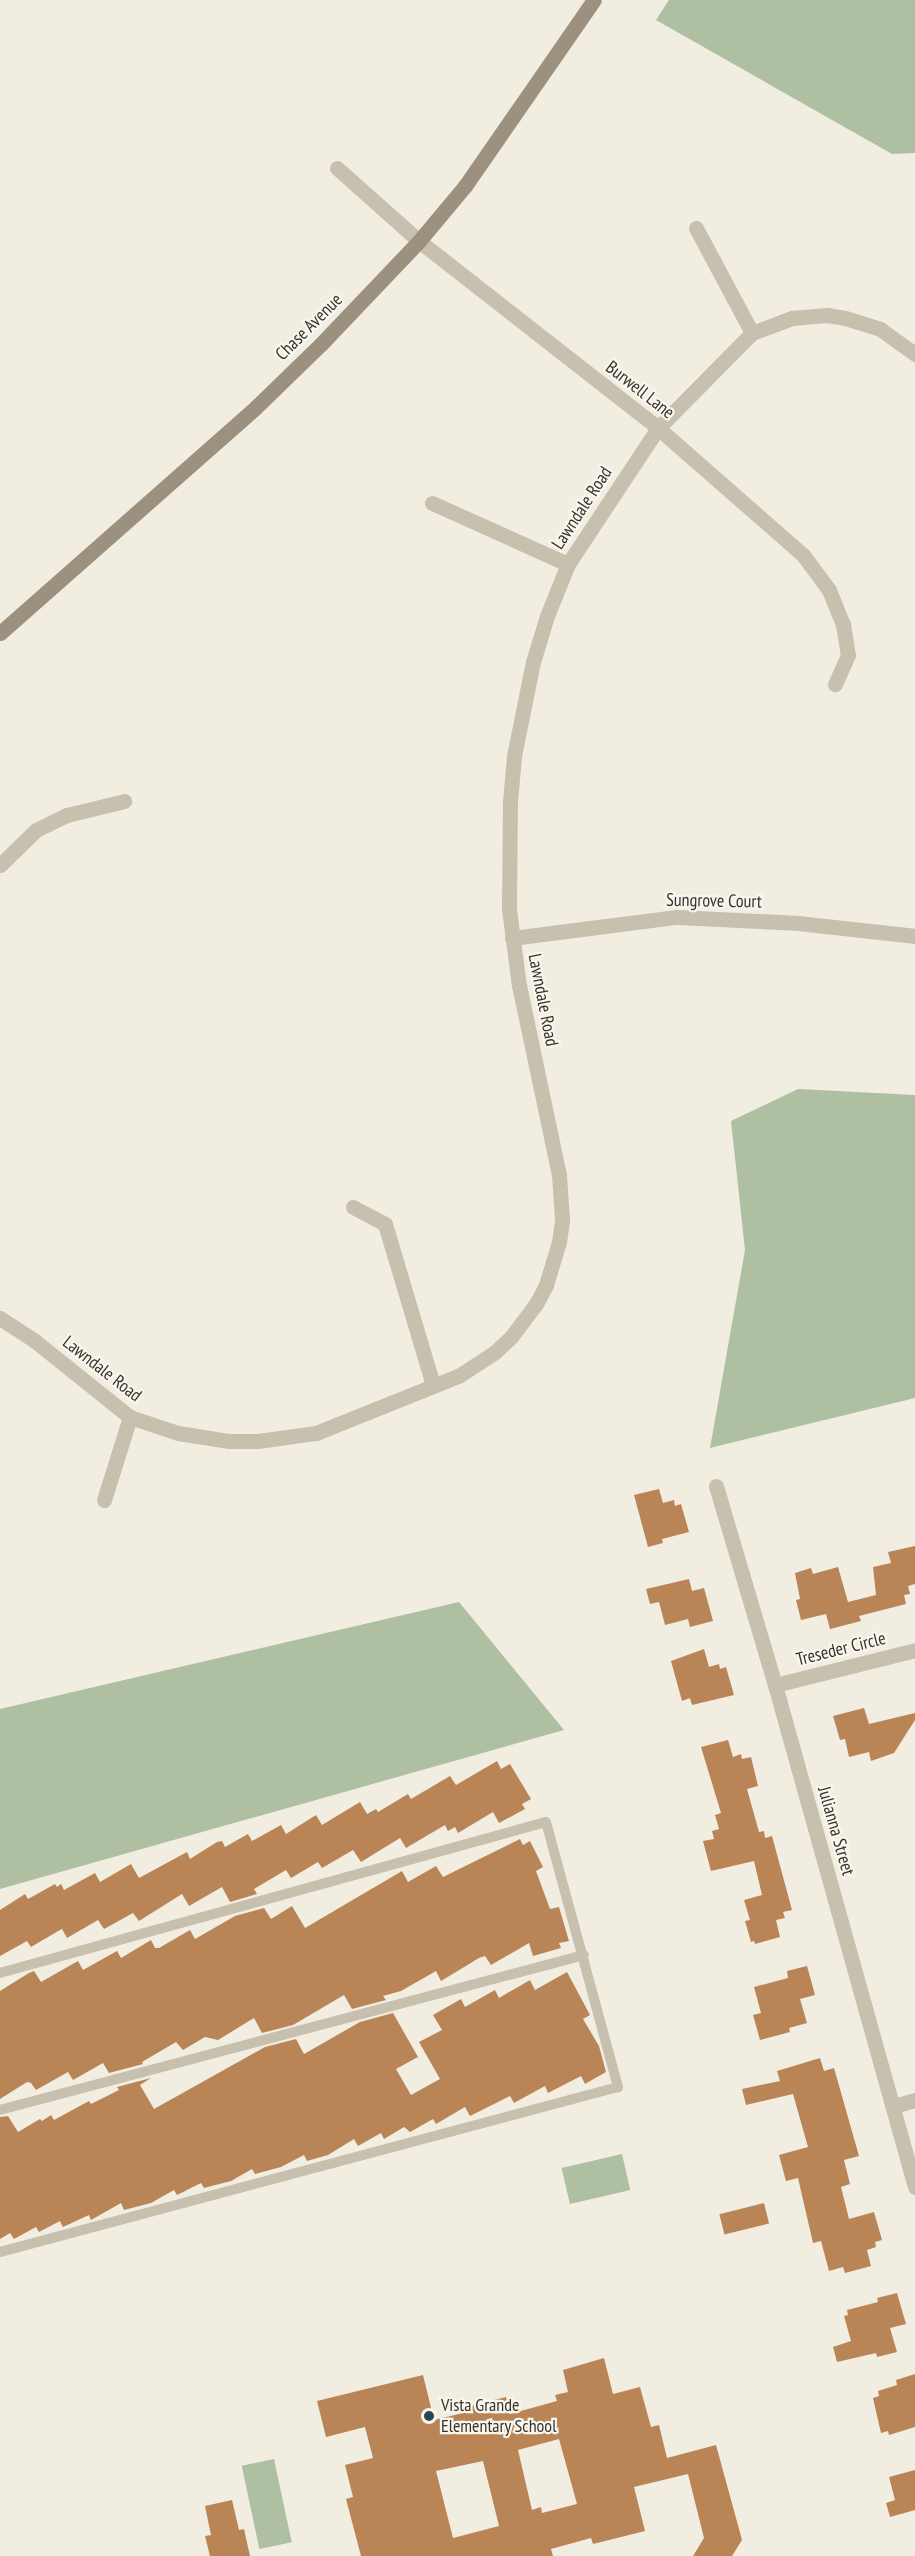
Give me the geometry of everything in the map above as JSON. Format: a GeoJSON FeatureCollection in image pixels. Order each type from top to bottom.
{"type":"FeatureCollection","features":[{"type":"Feature","properties":{"kind":"main road","name":"Chase Avenue"},"geometry":{"type":"LineString","coordinates":[[0,633],[256,407],[321,344],[419,242],[471,178],[594,0]]}},
{"type":"Feature","properties":{"kind":"street","name":"Burwell Lane"},"geometry":{"type":"LineString","coordinates":[[337,168],[419,242],[658,428],[803,555],[817,572],[837,609],[846,639],[848,654],[835,684]]}},
{"type":"Feature","properties":{"kind":"street"},"geometry":{"type":"LineString","coordinates":[[696,228],[752,333]]}},
{"type":"Feature","properties":{"kind":"street","name":"Lawndale Road"},"geometry":{"type":"LineString","coordinates":[[0,1318],[35,1341],[130,1417],[170,1431],[203,1438],[258,1441],[316,1433],[433,1385],[478,1364],[511,1337],[530,1313],[546,1286],[559,1242],[562,1209],[559,1175],[519,987],[512,938],[508,864],[514,756],[533,662],[547,616],[568,564],[658,428],[752,333],[792,318],[827,315],[880,329],[915,354]]}},
{"type":"Feature","properties":{"kind":"street"},"geometry":{"type":"LineString","coordinates":[[432,503],[568,564]]}},
{"type":"Feature","properties":{"kind":"street"},"geometry":{"type":"LineString","coordinates":[[0,865],[36,830],[67,815],[124,801]]}},
{"type":"Feature","properties":{"kind":"street","name":"Sungrove Court"},"geometry":{"type":"LineString","coordinates":[[512,938],[677,917],[798,923],[915,936]]}},
{"type":"Feature","properties":{"kind":"street"},"geometry":{"type":"LineString","coordinates":[[353,1207],[385,1224],[433,1385]]}},
{"type":"Feature","properties":{"kind":"street"},"geometry":{"type":"LineString","coordinates":[[104,1500],[130,1417]]}},
{"type":"Feature","properties":{"kind":"street","name":"Julianna Street"},"geometry":{"type":"LineString","coordinates":[[716,1486],[775,1684],[915,2187]]}},
{"type":"Feature","properties":{"kind":"street","name":"Treseder Circle"},"geometry":{"type":"LineString","coordinates":[[775,1684],[915,1650]]}},
{"type":"Feature","properties":{"kind":"street"},"geometry":{"type":"LineString","coordinates":[[893,2106],[915,2100]]}},
{"type":"Feature","properties":{"kind":"lane"},"geometry":{"type":"LineString","coordinates":[[0,1973],[546,1822],[618,2087],[0,2252]]}},
{"type":"Feature","properties":{"kind":"lane"},"geometry":{"type":"LineString","coordinates":[[0,2110],[584,1955]]}},
{"type":"Feature","properties":{"kind":"green space"},"geometry":{"type":"Polygon","coordinates":[[[669,0],[915,0],[915,153],[892,154],[656,20],[669,0]]]}},
{"type":"Feature","properties":{"kind":"green space"},"geometry":{"type":"Polygon","coordinates":[[[798,1089],[915,1095],[915,1398],[710,1448],[745,1250],[731,1121],[798,1089]]]}},
{"type":"Feature","properties":{"kind":"green space"},"geometry":{"type":"Polygon","coordinates":[[[459,1602],[564,1730],[0,1889],[0,1709],[459,1602]]]}},
{"type":"Feature","properties":{"kind":"green space"},"geometry":{"type":"Polygon","coordinates":[[[622,2154],[630,2190],[570,2204],[562,2168],[622,2154]]]}},
{"type":"Feature","properties":{"kind":"green space"},"geometry":{"type":"Polygon","coordinates":[[[274,2459],[292,2542],[259,2549],[242,2466],[274,2459]]]}},
{"type":"Feature","properties":{"kind":"building"},"geometry":{"type":"Polygon","coordinates":[[[659,1489],[663,1503],[674,1500],[675,1506],[681,1504],[689,1532],[662,1539],[663,1543],[648,1547],[634,1495],[659,1489]]]}},
{"type":"Feature","properties":{"kind":"building"},"geometry":{"type":"Polygon","coordinates":[[[915,1546],[915,1584],[908,1586],[910,1594],[904,1595],[906,1604],[859,1616],[861,1621],[830,1629],[826,1614],[801,1620],[796,1600],[800,1599],[795,1573],[811,1568],[813,1574],[838,1567],[848,1602],[876,1595],[873,1567],[891,1563],[888,1552],[915,1546]]]}},
{"type":"Feature","properties":{"kind":"building"},"geometry":{"type":"Polygon","coordinates":[[[689,1579],[692,1591],[704,1588],[713,1621],[690,1627],[688,1619],[665,1625],[659,1602],[650,1604],[646,1589],[689,1579]]]}},
{"type":"Feature","properties":{"kind":"building"},"geometry":{"type":"Polygon","coordinates":[[[704,1649],[709,1667],[719,1664],[720,1669],[726,1667],[734,1695],[692,1705],[690,1698],[682,1701],[671,1661],[704,1649]]]}},
{"type":"Feature","properties":{"kind":"building"},"geometry":{"type":"Polygon","coordinates":[[[864,1708],[869,1724],[915,1713],[915,1720],[894,1753],[871,1761],[869,1752],[849,1757],[845,1739],[840,1740],[833,1716],[864,1708]]]}},
{"type":"Feature","properties":{"kind":"building"},"geometry":{"type":"Polygon","coordinates":[[[728,1740],[733,1757],[741,1754],[742,1759],[751,1757],[758,1786],[747,1789],[759,1832],[764,1831],[765,1838],[772,1836],[792,1910],[783,1912],[785,1918],[776,1920],[780,1937],[755,1944],[754,1941],[751,1942],[745,1921],[750,1920],[744,1900],[762,1895],[754,1861],[711,1871],[703,1841],[714,1839],[712,1831],[719,1829],[715,1815],[721,1813],[701,1747],[728,1740]]]}},
{"type":"Feature","properties":{"kind":"building"},"geometry":{"type":"Polygon","coordinates":[[[497,1761],[501,1769],[510,1764],[531,1799],[522,1804],[525,1809],[499,1823],[493,1812],[458,1833],[455,1827],[448,1831],[445,1825],[406,1848],[400,1838],[361,1862],[353,1850],[322,1868],[318,1862],[291,1878],[286,1870],[254,1889],[257,1894],[230,1902],[222,1887],[189,1906],[182,1894],[139,1921],[133,1913],[104,1929],[98,1920],[67,1938],[62,1929],[31,1947],[27,1941],[0,1956],[0,1910],[25,1894],[28,1899],[55,1884],[57,1887],[61,1884],[64,1890],[95,1873],[100,1882],[131,1864],[139,1878],[187,1852],[190,1859],[217,1842],[222,1841],[225,1847],[248,1834],[252,1841],[281,1825],[286,1834],[316,1815],[322,1825],[360,1802],[367,1814],[376,1809],[378,1812],[408,1794],[411,1799],[450,1776],[456,1785],[497,1761]]]}},
{"type":"Feature","properties":{"kind":"building"},"geometry":{"type":"Polygon","coordinates":[[[520,1839],[523,1845],[530,1841],[543,1867],[536,1871],[550,1909],[559,1907],[569,1941],[559,1943],[561,1948],[533,1956],[529,1943],[491,1965],[485,1956],[479,1958],[441,1981],[436,1971],[401,1991],[383,1996],[386,2000],[352,2009],[344,1995],[293,2025],[262,2033],[254,2018],[218,2040],[205,2037],[183,2050],[176,2042],[142,2062],[143,2064],[109,2073],[103,2063],[73,2080],[68,2072],[36,2090],[31,2083],[27,2082],[0,2099],[0,1991],[29,1973],[34,1971],[41,1982],[78,1961],[83,1970],[117,1951],[121,1958],[151,1940],[155,1948],[159,1948],[190,1930],[195,1939],[235,1916],[264,1908],[271,1919],[292,1906],[305,1928],[402,1871],[408,1882],[436,1866],[443,1877],[520,1839]]]}},
{"type":"Feature","properties":{"kind":"building"},"geometry":{"type":"Polygon","coordinates":[[[807,1966],[815,1995],[800,1999],[807,2023],[789,2028],[790,2032],[760,2040],[753,2015],[761,2013],[754,1987],[788,1978],[787,1971],[807,1966]]]}},
{"type":"Feature","properties":{"kind":"building"},"geometry":{"type":"Polygon","coordinates":[[[567,1972],[590,2015],[583,2019],[599,2046],[606,2072],[585,2084],[581,2076],[548,2093],[545,2086],[514,2103],[510,2096],[470,2116],[465,2107],[436,2124],[433,2119],[410,2132],[404,2127],[384,2139],[381,2133],[358,2146],[354,2139],[328,2155],[307,2161],[304,2155],[281,2167],[255,2174],[252,2169],[231,2181],[204,2188],[201,2183],[177,2195],[174,2190],[151,2203],[124,2210],[121,2203],[91,2220],[89,2215],[63,2227],[60,2221],[39,2232],[36,2227],[14,2239],[10,2233],[0,2239],[0,2117],[8,2116],[18,2132],[40,2119],[42,2121],[51,2115],[54,2120],[89,2101],[91,2104],[119,2090],[117,2087],[151,2078],[140,2085],[154,2109],[265,2047],[296,2039],[304,2054],[360,2022],[393,2013],[418,2057],[396,2069],[411,2095],[440,2079],[419,2042],[442,2030],[433,2015],[461,1999],[465,2007],[495,1990],[499,1998],[530,1980],[535,1990],[567,1972]]]}},
{"type":"Feature","properties":{"kind":"building"},"geometry":{"type":"Polygon","coordinates":[[[820,2058],[824,2071],[834,2068],[859,2156],[844,2160],[850,2184],[841,2187],[849,2219],[874,2212],[882,2240],[875,2242],[876,2247],[867,2250],[871,2266],[845,2273],[843,2267],[829,2271],[821,2241],[813,2243],[798,2178],[786,2181],[779,2155],[808,2147],[793,2094],[746,2105],[742,2089],[780,2081],[777,2071],[820,2058]]]}},
{"type":"Feature","properties":{"kind":"building"},"geometry":{"type":"Polygon","coordinates":[[[764,2203],[769,2223],[724,2235],[719,2214],[764,2203]]]}},
{"type":"Feature","properties":{"kind":"building"},"geometry":{"type":"Polygon","coordinates":[[[897,2293],[906,2324],[890,2328],[897,2352],[877,2357],[876,2353],[837,2362],[833,2347],[851,2341],[844,2316],[848,2315],[847,2310],[878,2302],[877,2298],[897,2293]]]}},
{"type":"Feature","properties":{"kind":"building"},"geometry":{"type":"Polygon","coordinates":[[[604,2358],[613,2394],[640,2387],[651,2427],[659,2425],[667,2458],[716,2445],[742,2540],[732,2556],[693,2556],[704,2538],[688,2474],[634,2487],[645,2531],[593,2544],[591,2538],[551,2549],[553,2556],[361,2556],[346,2499],[353,2497],[345,2465],[373,2458],[365,2427],[326,2437],[317,2401],[423,2375],[434,2420],[463,2413],[462,2408],[506,2397],[510,2414],[557,2401],[555,2395],[568,2392],[563,2370],[604,2358]],[[559,2439],[518,2450],[532,2510],[541,2507],[542,2513],[577,2504],[559,2439]],[[483,2461],[436,2471],[453,2538],[499,2526],[483,2461]]]}},
{"type":"Feature","properties":{"kind":"building"},"geometry":{"type":"Polygon","coordinates":[[[915,2374],[915,2427],[889,2435],[888,2431],[881,2433],[873,2398],[879,2396],[878,2391],[897,2385],[896,2380],[915,2374]]]}},
{"type":"Feature","properties":{"kind":"building"},"geometry":{"type":"Polygon","coordinates":[[[915,2470],[915,2510],[890,2517],[886,2503],[895,2500],[889,2477],[915,2470]]]}},
{"type":"Feature","properties":{"kind":"building"},"geometry":{"type":"Polygon","coordinates":[[[232,2500],[239,2530],[244,2529],[250,2556],[210,2556],[205,2536],[211,2535],[205,2506],[232,2500]]]}},
{"type":"Feature","properties":{"kind":"place","name":"Vista Grande Elementary School"},"geometry":{"type":"Point","coordinates":[429,2416]}}]}
